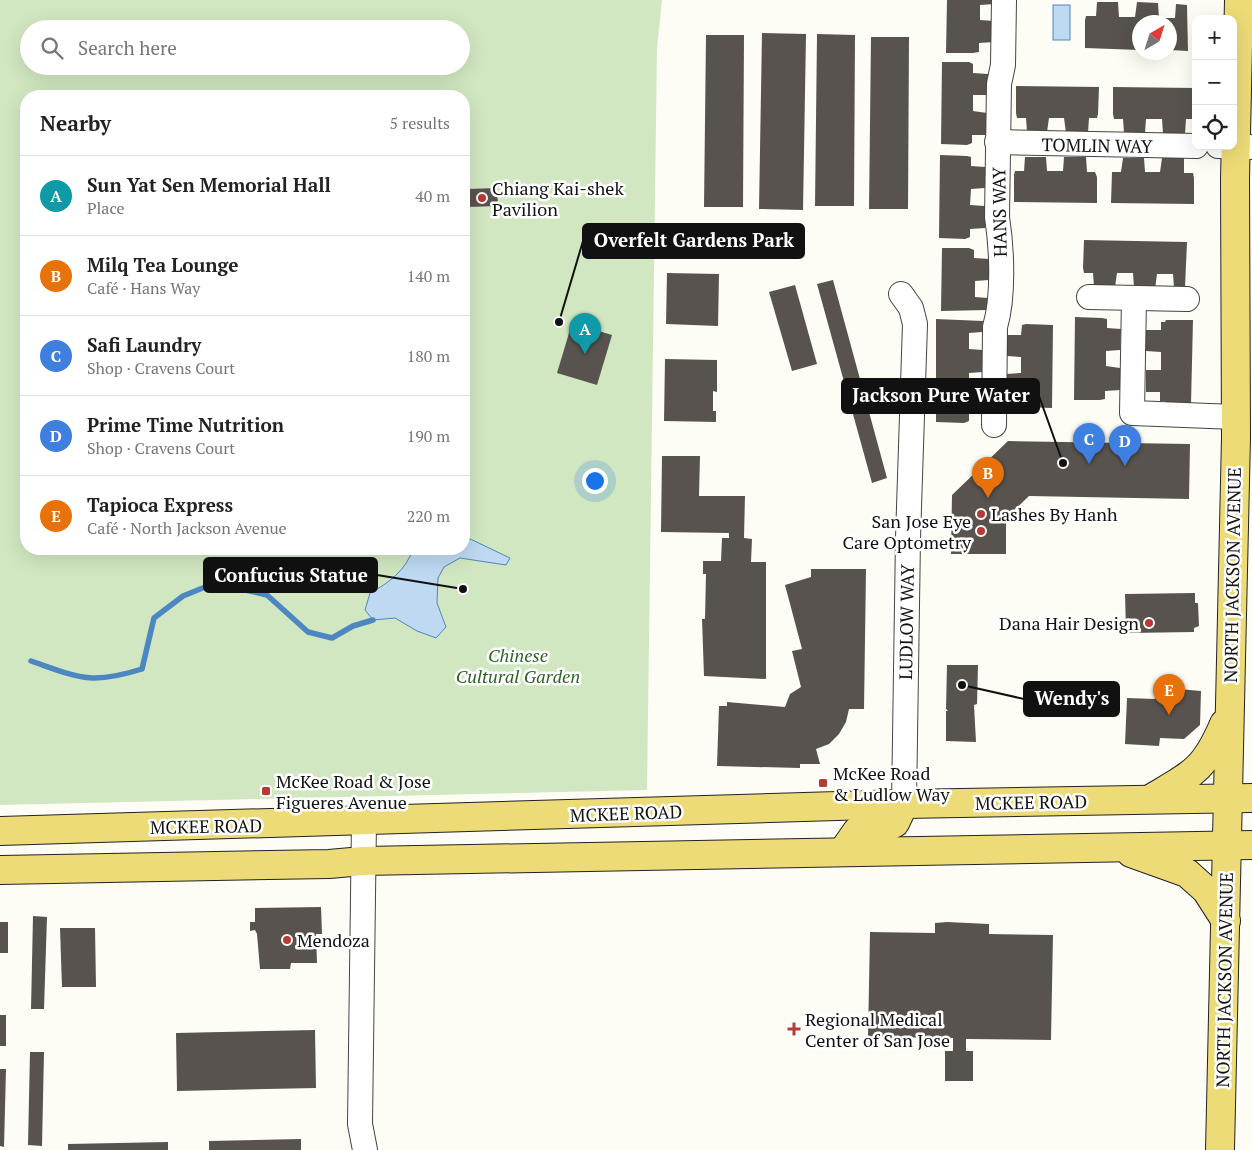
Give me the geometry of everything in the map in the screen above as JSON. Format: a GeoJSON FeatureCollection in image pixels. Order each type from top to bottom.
{"type":"FeatureCollection","features":[{"type":"Feature","properties":{"kind":"main road","name":"NORTH JACKSON AVENUE"},"geometry":{"type":"LineString","coordinates":[[1236,105],[1240,0]]}},
{"type":"Feature","properties":{"kind":"main road","name":"NORTH JACKSON AVENUE"},"geometry":{"type":"LineString","coordinates":[[1220,1150],[1226,921],[1240,845],[1239,799],[1229,714],[1236,417],[1235,150]]}},
{"type":"Feature","properties":{"kind":"main road"},"geometry":{"type":"LineString","coordinates":[[1146,801],[1200,768],[1210,754],[1229,714]]}},
{"type":"Feature","properties":{"kind":"main road","name":"MCKEE ROAD"},"geometry":{"type":"LineString","coordinates":[[0,831],[904,804],[1239,799]]}},
{"type":"Feature","properties":{"kind":"main road"},"geometry":{"type":"LineString","coordinates":[[843,851],[857,831],[881,830],[895,823],[904,804]]}},
{"type":"Feature","properties":{"kind":"main road"},"geometry":{"type":"LineString","coordinates":[[0,870],[843,851],[1240,845]]}},
{"type":"Feature","properties":{"kind":"main road"},"geometry":{"type":"LineString","coordinates":[[1115,848],[1187,873],[1206,890],[1226,921]]}},
{"type":"Feature","properties":{"kind":"street","name":"HANS WAY"},"geometry":{"type":"LineString","coordinates":[[994,425],[995,327],[1000,312],[997,142],[998,84],[1003,65],[1004,0]]}},
{"type":"Feature","properties":{"kind":"street","name":"TOMLIN WAY"},"geometry":{"type":"LineString","coordinates":[[997,142],[1192,146]]}},
{"type":"Feature","properties":{"kind":"street","name":"LUDLOW WAY"},"geometry":{"type":"LineString","coordinates":[[901,294],[912,308],[916,324],[908,538],[904,804]]}},
{"type":"Feature","properties":{"kind":"street"},"geometry":{"type":"LineString","coordinates":[[1089,297],[1187,299]]}},
{"type":"Feature","properties":{"kind":"street"},"geometry":{"type":"LineString","coordinates":[[1134,298],[1132,413],[1236,417]]}},
{"type":"Feature","properties":{"kind":"street"},"geometry":{"type":"LineString","coordinates":[[364,821],[360,1124],[365,1150]]}},
{"type":"Feature","properties":{"kind":"green space","name":"Chinese Cultural Garden"},"geometry":{"type":"Polygon","coordinates":[[[0,0],[662,0],[657,48],[647,790],[0,805],[0,0]]]}},
{"type":"Feature","properties":{"kind":"water"},"geometry":{"type":"Polygon","coordinates":[[[1053,5],[1070,5],[1070,40],[1053,40],[1053,5]]]}},
{"type":"Feature","properties":{"kind":"water"},"geometry":{"type":"Polygon","coordinates":[[[470,539],[510,558],[506,565],[460,558],[444,567],[438,578],[437,603],[446,627],[436,638],[417,631],[395,618],[373,620],[365,610],[370,593],[396,575],[411,555],[470,555],[470,539]]]}},
{"type":"Feature","properties":{"kind":"building"},"geometry":{"type":"Polygon","coordinates":[[[947,0],[994,0],[994,4],[980,5],[980,20],[994,21],[994,42],[979,43],[979,52],[946,53],[947,0]]]}},
{"type":"Feature","properties":{"kind":"building"},"geometry":{"type":"Polygon","coordinates":[[[1097,2],[1118,2],[1119,17],[1132,17],[1132,50],[1085,48],[1086,16],[1096,16],[1097,2]]]}},
{"type":"Feature","properties":{"kind":"building"},"geometry":{"type":"Polygon","coordinates":[[[1137,2],[1158,3],[1159,15],[1135,15],[1137,2]]]}},
{"type":"Feature","properties":{"kind":"building"},"geometry":{"type":"Polygon","coordinates":[[[1176,4],[1187,5],[1188,51],[1177,50],[1176,4]]]}},
{"type":"Feature","properties":{"kind":"building"},"geometry":{"type":"Polygon","coordinates":[[[762,33],[806,34],[803,210],[759,209],[762,33]]]}},
{"type":"Feature","properties":{"kind":"building"},"geometry":{"type":"Polygon","coordinates":[[[817,34],[855,35],[854,206],[815,206],[817,34]]]}},
{"type":"Feature","properties":{"kind":"building"},"geometry":{"type":"Polygon","coordinates":[[[706,35],[744,35],[743,207],[704,207],[706,35]]]}},
{"type":"Feature","properties":{"kind":"building"},"geometry":{"type":"Polygon","coordinates":[[[871,37],[909,37],[908,209],[869,209],[871,37]]]}},
{"type":"Feature","properties":{"kind":"building"},"geometry":{"type":"Polygon","coordinates":[[[942,62],[969,62],[973,64],[973,73],[988,74],[987,95],[973,95],[973,111],[987,113],[987,135],[972,135],[972,143],[967,145],[941,144],[942,62]]]}},
{"type":"Feature","properties":{"kind":"building"},"geometry":{"type":"Polygon","coordinates":[[[1016,86],[1099,87],[1097,118],[1089,118],[1088,133],[1066,133],[1064,118],[1049,118],[1047,132],[1027,132],[1026,118],[1017,118],[1016,86]]]}},
{"type":"Feature","properties":{"kind":"building"},"geometry":{"type":"Polygon","coordinates":[[[1113,87],[1192,88],[1192,119],[1186,119],[1185,134],[1163,134],[1162,119],[1146,119],[1145,133],[1124,133],[1123,119],[1114,119],[1113,87]]]}},
{"type":"Feature","properties":{"kind":"building"},"geometry":{"type":"Polygon","coordinates":[[[940,155],[971,157],[971,166],[985,167],[985,188],[971,189],[970,205],[985,206],[985,228],[970,229],[970,237],[965,239],[939,238],[940,155]]]}},
{"type":"Feature","properties":{"kind":"building"},"geometry":{"type":"Polygon","coordinates":[[[1025,157],[1046,157],[1047,171],[1063,171],[1064,157],[1086,157],[1087,172],[1095,172],[1097,177],[1097,203],[1014,202],[1014,175],[1015,171],[1024,171],[1025,157]]]}},
{"type":"Feature","properties":{"kind":"building"},"geometry":{"type":"Polygon","coordinates":[[[1123,158],[1144,158],[1145,172],[1160,172],[1162,158],[1184,158],[1184,173],[1193,173],[1194,204],[1111,203],[1112,172],[1121,172],[1123,158]]]}},
{"type":"Feature","properties":{"kind":"building","name":"Chiang Kai-shek Pavilion"},"geometry":{"type":"Polygon","coordinates":[[[497,188],[498,206],[470,207],[470,189],[497,188]]]}},
{"type":"Feature","properties":{"kind":"building"},"geometry":{"type":"Polygon","coordinates":[[[1084,240],[1187,242],[1185,288],[1174,288],[1173,274],[1157,274],[1155,289],[1134,288],[1133,273],[1117,273],[1115,287],[1094,287],[1093,273],[1084,273],[1084,240]]]}},
{"type":"Feature","properties":{"kind":"building"},"geometry":{"type":"Polygon","coordinates":[[[942,248],[969,248],[974,250],[974,258],[990,259],[989,280],[975,281],[975,297],[988,298],[988,310],[941,311],[942,248]]]}},
{"type":"Feature","properties":{"kind":"building"},"geometry":{"type":"Polygon","coordinates":[[[667,273],[719,274],[718,326],[666,324],[667,273]]]}},
{"type":"Feature","properties":{"kind":"building"},"geometry":{"type":"Polygon","coordinates":[[[833,280],[887,478],[872,483],[817,284],[833,280]]]}},
{"type":"Feature","properties":{"kind":"building"},"geometry":{"type":"Polygon","coordinates":[[[795,285],[817,364],[792,371],[769,292],[795,285]]]}},
{"type":"Feature","properties":{"kind":"building"},"geometry":{"type":"Polygon","coordinates":[[[1075,317],[1107,319],[1107,328],[1121,329],[1120,350],[1106,351],[1106,366],[1120,368],[1120,390],[1105,391],[1105,399],[1074,400],[1075,317]]]}},
{"type":"Feature","properties":{"kind":"building"},"geometry":{"type":"Polygon","coordinates":[[[936,319],[983,321],[982,332],[969,333],[969,349],[983,350],[983,372],[969,373],[969,389],[983,390],[983,412],[969,412],[969,421],[964,423],[936,422],[936,319]]]}},
{"type":"Feature","properties":{"kind":"building"},"geometry":{"type":"Polygon","coordinates":[[[1166,320],[1193,320],[1191,404],[1165,403],[1165,401],[1160,401],[1160,392],[1146,392],[1146,370],[1161,370],[1161,352],[1146,351],[1146,330],[1161,330],[1161,322],[1166,320]]]}},
{"type":"Feature","properties":{"kind":"building"},"geometry":{"type":"Polygon","coordinates":[[[572,323],[612,335],[597,385],[557,373],[572,323]]]}},
{"type":"Feature","properties":{"kind":"building"},"geometry":{"type":"Polygon","coordinates":[[[1022,325],[1053,325],[1052,408],[1025,407],[1021,405],[1021,397],[1006,396],[1006,374],[1021,373],[1021,357],[1007,356],[1007,335],[1021,335],[1022,325]]]}},
{"type":"Feature","properties":{"kind":"building"},"geometry":{"type":"Polygon","coordinates":[[[665,359],[717,360],[717,392],[713,391],[713,411],[716,411],[716,422],[664,421],[665,359]]]}},
{"type":"Feature","properties":{"kind":"building"},"geometry":{"type":"Polygon","coordinates":[[[1008,441],[1190,444],[1189,499],[1029,496],[1006,518],[1006,554],[951,554],[952,495],[1008,441]]]}},
{"type":"Feature","properties":{"kind":"building"},"geometry":{"type":"Polygon","coordinates":[[[662,456],[700,456],[699,496],[745,496],[744,538],[752,539],[751,562],[766,562],[766,679],[704,676],[702,619],[705,619],[706,574],[703,574],[703,561],[721,561],[722,538],[729,538],[729,533],[661,532],[662,456]]]}},
{"type":"Feature","properties":{"kind":"building"},"geometry":{"type":"Polygon","coordinates":[[[811,569],[866,569],[864,709],[849,709],[846,722],[839,734],[829,744],[816,749],[820,764],[800,764],[800,768],[717,766],[719,706],[727,706],[727,702],[785,707],[790,694],[801,687],[792,651],[802,649],[785,585],[811,577],[811,569]]]}},
{"type":"Feature","properties":{"kind":"building"},"geometry":{"type":"Polygon","coordinates":[[[1195,593],[1195,603],[1198,603],[1199,626],[1194,628],[1194,632],[1128,633],[1126,630],[1125,594],[1195,593]]]}},
{"type":"Feature","properties":{"kind":"building"},"geometry":{"type":"Polygon","coordinates":[[[947,665],[978,665],[977,704],[974,705],[976,742],[946,741],[946,711],[948,711],[946,709],[947,665]]]}},
{"type":"Feature","properties":{"kind":"building"},"geometry":{"type":"Polygon","coordinates":[[[1156,687],[1201,691],[1200,725],[1184,739],[1160,738],[1159,746],[1125,744],[1127,698],[1155,699],[1156,687]]]}},
{"type":"Feature","properties":{"kind":"building","name":"Mendoza"},"geometry":{"type":"Polygon","coordinates":[[[321,907],[322,934],[316,934],[317,963],[291,963],[290,969],[260,969],[257,934],[255,930],[250,931],[250,922],[255,922],[255,908],[321,907]]]}},
{"type":"Feature","properties":{"kind":"building"},"geometry":{"type":"Polygon","coordinates":[[[33,916],[47,917],[44,1009],[31,1009],[33,916]]]}},
{"type":"Feature","properties":{"kind":"building"},"geometry":{"type":"Polygon","coordinates":[[[0,922],[8,922],[8,953],[0,953],[0,922]]]}},
{"type":"Feature","properties":{"kind":"building"},"geometry":{"type":"Polygon","coordinates":[[[935,923],[989,924],[989,934],[1053,935],[1051,1040],[966,1039],[966,1051],[973,1051],[973,1081],[945,1081],[945,1051],[953,1051],[953,1038],[868,1037],[870,932],[935,933],[935,923]]]}},
{"type":"Feature","properties":{"kind":"building"},"geometry":{"type":"Polygon","coordinates":[[[60,928],[95,928],[96,987],[62,987],[60,928]]]}},
{"type":"Feature","properties":{"kind":"building"},"geometry":{"type":"Polygon","coordinates":[[[0,1015],[6,1015],[6,1046],[0,1046],[0,1015]]]}},
{"type":"Feature","properties":{"kind":"building"},"geometry":{"type":"Polygon","coordinates":[[[315,1030],[316,1088],[177,1091],[176,1033],[315,1030]]]}},
{"type":"Feature","properties":{"kind":"building"},"geometry":{"type":"Polygon","coordinates":[[[30,1052],[44,1052],[42,1146],[28,1145],[30,1052]]]}},
{"type":"Feature","properties":{"kind":"building"},"geometry":{"type":"Polygon","coordinates":[[[0,1069],[6,1069],[4,1147],[0,1146],[0,1069]]]}},
{"type":"Feature","properties":{"kind":"building"},"geometry":{"type":"Polygon","coordinates":[[[301,1139],[301,1150],[209,1150],[209,1141],[301,1139]]]}},
{"type":"Feature","properties":{"kind":"building"},"geometry":{"type":"Polygon","coordinates":[[[168,1142],[168,1150],[68,1150],[68,1144],[168,1142]]]}},
{"type":"Feature","properties":{"kind":"waterway"},"geometry":{"type":"LineString","coordinates":[[31,661],[62,672],[97,678],[110,677],[142,669],[154,618],[183,596],[215,583],[267,595],[308,632],[332,638],[353,626],[373,620]]}},
{"type":"Feature","properties":{"kind":"place","name":"Chiang Kai-shek Pavilion"},"geometry":{"type":"Point","coordinates":[482,198]}},
{"type":"Feature","properties":{"kind":"place","name":"Overfelt Gardens Park"},"geometry":{"type":"Point","coordinates":[559,322]}},
{"type":"Feature","properties":{"kind":"place","name":"Sun Yat Sen Memorial Hall"},"geometry":{"type":"Point","coordinates":[585,354]}},
{"type":"Feature","properties":{"kind":"place","name":"Jackson Pure Water"},"geometry":{"type":"Point","coordinates":[1063,463]}},
{"type":"Feature","properties":{"kind":"place","name":"Safi Laundry"},"geometry":{"type":"Point","coordinates":[1089,464]}},
{"type":"Feature","properties":{"kind":"place","name":"Prime Time Nutrition"},"geometry":{"type":"Point","coordinates":[1125,466]}},
{"type":"Feature","properties":{"kind":"place","name":"Milq Tea Lounge"},"geometry":{"type":"Point","coordinates":[988,498]}},
{"type":"Feature","properties":{"kind":"place","name":"Lashes By Hanh"},"geometry":{"type":"Point","coordinates":[981,514]}},
{"type":"Feature","properties":{"kind":"place","name":"San Jose Eye Care Optometry"},"geometry":{"type":"Point","coordinates":[981,531]}},
{"type":"Feature","properties":{"kind":"place","name":"Confucius Statue"},"geometry":{"type":"Point","coordinates":[463,589]}},
{"type":"Feature","properties":{"kind":"place","name":"Dana Hair Design"},"geometry":{"type":"Point","coordinates":[1149,623]}},
{"type":"Feature","properties":{"kind":"place","name":"Wendy's"},"geometry":{"type":"Point","coordinates":[962,685]}},
{"type":"Feature","properties":{"kind":"place","name":"Tapioca Express"},"geometry":{"type":"Point","coordinates":[1169,715]}},
{"type":"Feature","properties":{"kind":"place","name":"McKee Road & Ludlow Way"},"geometry":{"type":"Point","coordinates":[823,783]}},
{"type":"Feature","properties":{"kind":"place","name":"McKee Road & Jose Figueres Avenue"},"geometry":{"type":"Point","coordinates":[266,791]}},
{"type":"Feature","properties":{"kind":"place","name":"Mendoza"},"geometry":{"type":"Point","coordinates":[287,940]}},
{"type":"Feature","properties":{"kind":"place","name":"Regional Medical Center of San Jose"},"geometry":{"type":"Point","coordinates":[794,1029]}}]}
